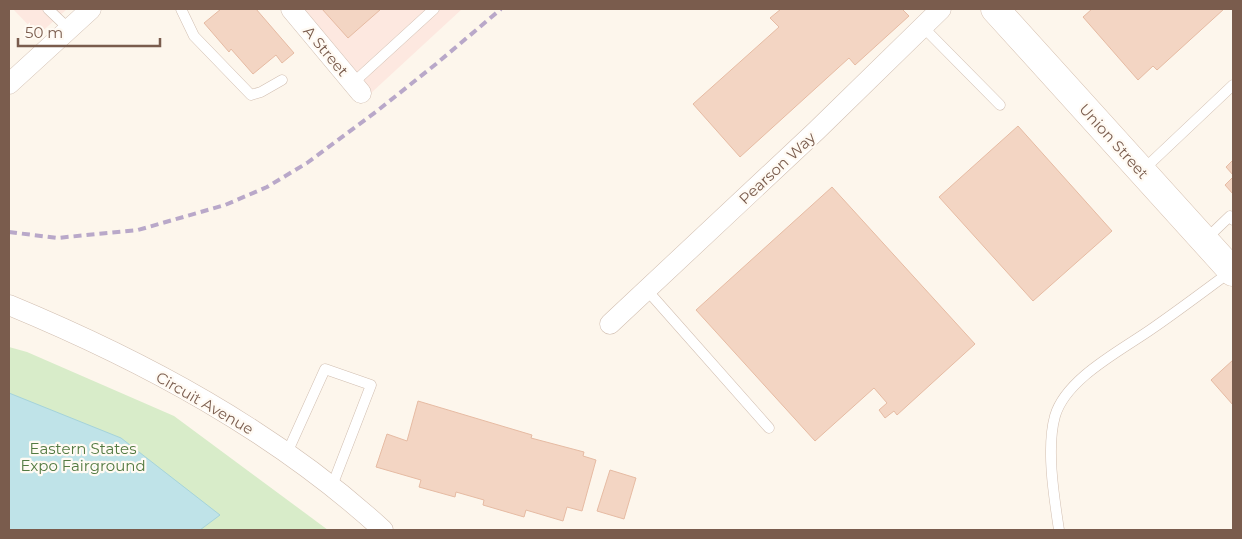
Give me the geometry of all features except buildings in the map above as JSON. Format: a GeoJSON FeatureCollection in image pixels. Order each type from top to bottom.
{"type":"FeatureCollection","features":[{"type":"Feature","properties":{"kind":"street"},"geometry":{"type":"LineString","coordinates":[[9,84],[91,9]]}},
{"type":"Feature","properties":{"kind":"street","name":"A Street"},"geometry":{"type":"LineString","coordinates":[[291,9],[357,88]]}},
{"type":"Feature","properties":{"kind":"street","name":"Pearson Way"},"geometry":{"type":"LineString","coordinates":[[610,324],[816,131],[942,9]]}},
{"type":"Feature","properties":{"kind":"street","name":"Union Street"},"geometry":{"type":"LineString","coordinates":[[997,9],[1233,272]]}},
{"type":"Feature","properties":{"kind":"street","name":"Circuit Avenue"},"geometry":{"type":"LineString","coordinates":[[9,305],[102,347],[163,378],[241,422],[332,486],[383,530]]}},
{"type":"Feature","properties":{"kind":"lane"},"geometry":{"type":"LineString","coordinates":[[48,9],[69,29]]}},
{"type":"Feature","properties":{"kind":"lane"},"geometry":{"type":"LineString","coordinates":[[181,9],[194,36],[251,95],[261,92],[282,80]]}},
{"type":"Feature","properties":{"kind":"lane"},"geometry":{"type":"LineString","coordinates":[[357,88],[434,9]]}},
{"type":"Feature","properties":{"kind":"lane"},"geometry":{"type":"LineString","coordinates":[[923,27],[1000,105]]}},
{"type":"Feature","properties":{"kind":"lane"},"geometry":{"type":"LineString","coordinates":[[1142,171],[1233,85]]}},
{"type":"Feature","properties":{"kind":"lane"},"geometry":{"type":"LineString","coordinates":[[1204,240],[1230,216],[1233,220]]}},
{"type":"Feature","properties":{"kind":"lane"},"geometry":{"type":"LineString","coordinates":[[1059,530],[1051,437],[1055,415],[1072,388],[1096,366],[1233,272]]}},
{"type":"Feature","properties":{"kind":"lane"},"geometry":{"type":"LineString","coordinates":[[646,289],[769,428]]}},
{"type":"Feature","properties":{"kind":"lane"},"geometry":{"type":"LineString","coordinates":[[287,453],[325,369],[370,385],[332,486]]}},
{"type":"Feature","properties":{"kind":"shaded area"},"geometry":{"type":"Polygon","coordinates":[[[13,9],[67,9],[38,35],[13,9]]]}},
{"type":"Feature","properties":{"kind":"shaded area"},"geometry":{"type":"Polygon","coordinates":[[[302,9],[462,9],[371,93],[302,9]]]}},
{"type":"Feature","properties":{"kind":"green space","name":"Eastern States Expo Fairground"},"geometry":{"type":"Polygon","coordinates":[[[9,347],[27,352],[174,416],[328,530],[9,530],[9,347]]]}},
{"type":"Feature","properties":{"kind":"water"},"geometry":{"type":"Polygon","coordinates":[[[9,393],[121,438],[220,515],[200,530],[9,530],[9,393]]]}},
{"type":"Feature","properties":{"kind":"railway"},"geometry":{"type":"LineString","coordinates":[[9,232],[57,238],[138,230],[225,205],[267,187],[307,163],[377,111],[501,9]]}}]}
